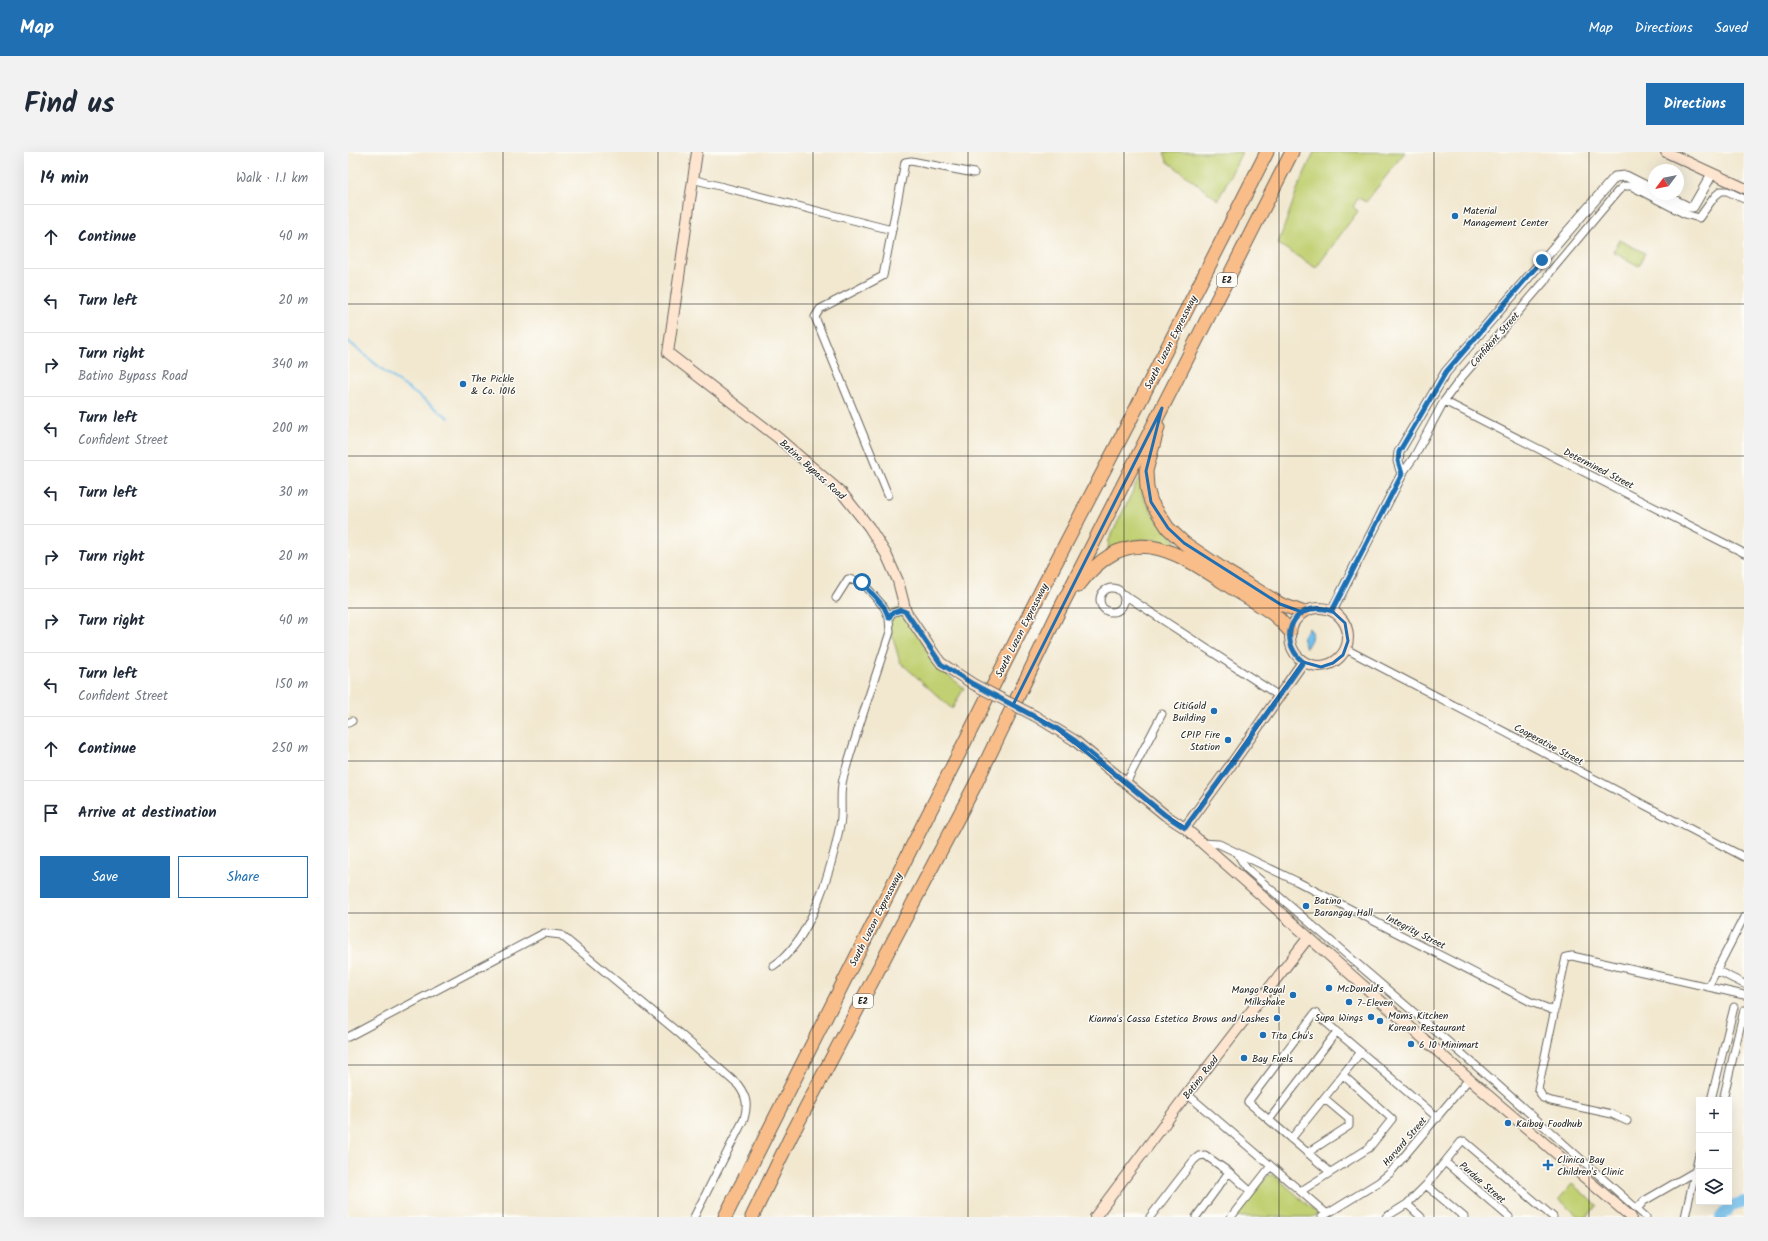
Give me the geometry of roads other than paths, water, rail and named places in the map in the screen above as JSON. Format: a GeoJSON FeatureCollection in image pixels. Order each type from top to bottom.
{"type":"FeatureCollection","features":[{"type":"Feature","properties":{"kind":"highway","name":"South Luzon Expressway"},"geometry":{"type":"LineString","coordinates":[[725,1217],[1044,584],[1137,407],[1267,152]]}},
{"type":"Feature","properties":{"kind":"highway","name":"E2"},"geometry":{"type":"LineString","coordinates":[[752,1217],[791,1136],[975,785],[1058,613],[1292,152]]}},
{"type":"Feature","properties":{"kind":"highway"},"geometry":{"type":"LineString","coordinates":[[1162,408],[1146,471],[1147,488],[1151,502],[1159,516],[1168,528],[1184,543],[1227,572],[1280,604],[1302,612]]}},
{"type":"Feature","properties":{"kind":"highway"},"geometry":{"type":"LineString","coordinates":[[1058,613],[1089,572],[1107,557],[1128,547],[1147,546],[1166,550],[1198,565],[1273,614],[1290,631]]}},
{"type":"Feature","properties":{"kind":"main road","name":"Batino Bypass Road"},"geometry":{"type":"LineString","coordinates":[[697,152],[668,353],[777,437],[842,493],[869,528],[886,554],[898,581],[906,612],[941,664],[973,684],[1035,716],[1074,740],[1165,815],[1185,828],[1469,1079],[1634,1213]]}},
{"type":"Feature","properties":{"kind":"main road"},"geometry":{"type":"LineString","coordinates":[[1666,152],[1744,188]]}},
{"type":"Feature","properties":{"kind":"main road"},"geometry":{"type":"LineString","coordinates":[[1317,608],[1332,611],[1342,620],[1348,632],[1346,649],[1338,659],[1327,666],[1315,667],[1303,662],[1296,656],[1291,648],[1289,640],[1290,631],[1296,617],[1302,612],[1317,608]]}},
{"type":"Feature","properties":{"kind":"main road"},"geometry":{"type":"LineString","coordinates":[[1185,828],[1303,662]]}},
{"type":"Feature","properties":{"kind":"main road","name":"Batino Road"},"geometry":{"type":"LineString","coordinates":[[1095,1217],[1187,1094],[1308,938]]}},
{"type":"Feature","properties":{"kind":"street"},"geometry":{"type":"LineString","coordinates":[[888,495],[815,317],[820,309],[883,276],[905,162],[911,161],[974,173]]}},
{"type":"Feature","properties":{"kind":"street"},"geometry":{"type":"LineString","coordinates":[[1674,200],[1688,207],[1693,207],[1712,174]]}},
{"type":"Feature","properties":{"kind":"street"},"geometry":{"type":"LineString","coordinates":[[1402,474],[1398,461],[1399,452],[1440,379],[1548,253],[1616,178],[1626,176],[1648,187]]}},
{"type":"Feature","properties":{"kind":"street"},"geometry":{"type":"LineString","coordinates":[[692,179],[892,230]]}},
{"type":"Feature","properties":{"kind":"street","name":"Confident Street"},"geometry":{"type":"LineString","coordinates":[[1332,611],[1402,474],[1414,457],[1444,400],[1462,376],[1544,282],[1551,271],[1618,191],[1624,186],[1631,186],[1685,214],[1699,218],[1720,191],[1727,191],[1744,199]]}},
{"type":"Feature","properties":{"kind":"street","name":"Determined Street"},"geometry":{"type":"LineString","coordinates":[[1444,400],[1744,553]]}},
{"type":"Feature","properties":{"kind":"street"},"geometry":{"type":"LineString","coordinates":[[773,966],[783,960],[797,944],[816,908],[841,824],[842,782],[890,632],[889,618],[884,607],[862,582],[848,579],[836,598]]}},
{"type":"Feature","properties":{"kind":"street"},"geometry":{"type":"LineString","coordinates":[[1123,594],[1279,696]]}},
{"type":"Feature","properties":{"kind":"street"},"geometry":{"type":"LineString","coordinates":[[889,618],[892,613],[901,610],[906,612]]}},
{"type":"Feature","properties":{"kind":"street","name":"Cooperative Street"},"geometry":{"type":"LineString","coordinates":[[1346,649],[1744,857]]}},
{"type":"Feature","properties":{"kind":"street"},"geometry":{"type":"LineString","coordinates":[[1126,783],[1162,714]]}},
{"type":"Feature","properties":{"kind":"street","name":"Integrity Street"},"geometry":{"type":"LineString","coordinates":[[1202,843],[1219,844],[1531,1002],[1555,1011]]}},
{"type":"Feature","properties":{"kind":"street"},"geometry":{"type":"LineString","coordinates":[[1237,853],[1246,868],[1482,1071],[1634,1213],[1646,1217]]}},
{"type":"Feature","properties":{"kind":"street"},"geometry":{"type":"LineString","coordinates":[[1708,987],[1744,917]]}},
{"type":"Feature","properties":{"kind":"street"},"geometry":{"type":"LineString","coordinates":[[348,1037],[544,933],[561,935],[680,1034],[738,1085],[745,1094],[748,1107],[744,1119],[694,1217]]}},
{"type":"Feature","properties":{"kind":"street"},"geometry":{"type":"LineString","coordinates":[[1628,1121],[1612,1114],[1551,1101],[1543,1098],[1538,1089],[1566,957],[1572,956],[1744,995]]}},
{"type":"Feature","properties":{"kind":"street"},"geometry":{"type":"LineString","coordinates":[[1716,970],[1744,984]]}},
{"type":"Feature","properties":{"kind":"street"},"geometry":{"type":"LineString","coordinates":[[1712,1097],[1734,1006]]}},
{"type":"Feature","properties":{"kind":"street"},"geometry":{"type":"LineString","coordinates":[[1724,1097],[1744,1010]]}},
{"type":"Feature","properties":{"kind":"street"},"geometry":{"type":"LineString","coordinates":[[1330,1172],[1248,1102],[1315,1013],[1438,1118]]}},
{"type":"Feature","properties":{"kind":"street"},"geometry":{"type":"LineString","coordinates":[[1269,1120],[1337,1031]]}},
{"type":"Feature","properties":{"kind":"street"},"geometry":{"type":"LineString","coordinates":[[1291,1139],[1361,1052]]}},
{"type":"Feature","properties":{"kind":"street"},"geometry":{"type":"LineString","coordinates":[[1301,1191],[1369,1148],[1392,1119],[1343,1075]]}},
{"type":"Feature","properties":{"kind":"street","name":"Harvard Street"},"geometry":{"type":"LineString","coordinates":[[1324,1216],[1379,1182],[1390,1172],[1438,1118],[1469,1079]]}},
{"type":"Feature","properties":{"kind":"street"},"geometry":{"type":"LineString","coordinates":[[1187,1094],[1301,1191],[1324,1216]]}},
{"type":"Feature","properties":{"kind":"street"},"geometry":{"type":"LineString","coordinates":[[1307,1153],[1350,1126],[1349,1119],[1324,1098]]}},
{"type":"Feature","properties":{"kind":"street"},"geometry":{"type":"LineString","coordinates":[[1386,1217],[1407,1204],[1426,1185],[1461,1142],[1464,1141],[1550,1216]]}},
{"type":"Feature","properties":{"kind":"street"},"geometry":{"type":"LineString","coordinates":[[1150,1217],[1194,1160],[1200,1156],[1205,1155],[1229,1172],[1250,1191]]}},
{"type":"Feature","properties":{"kind":"street","name":"Purdue Street"},"geometry":{"type":"LineString","coordinates":[[1445,1162],[1509,1217]]}},
{"type":"Feature","properties":{"kind":"street"},"geometry":{"type":"LineString","coordinates":[[1231,1217],[1271,1166]]}},
{"type":"Feature","properties":{"kind":"street"},"geometry":{"type":"LineString","coordinates":[[1634,1213],[1644,1201],[1696,1171]]}},
{"type":"Feature","properties":{"kind":"street"},"geometry":{"type":"LineString","coordinates":[[1685,1217],[1696,1171]]}},
{"type":"Feature","properties":{"kind":"street"},"geometry":{"type":"LineString","coordinates":[[1196,1217],[1229,1172]]}},
{"type":"Feature","properties":{"kind":"street"},"geometry":{"type":"LineString","coordinates":[[1426,1185],[1464,1217]]}},
{"type":"Feature","properties":{"kind":"street"},"geometry":{"type":"LineString","coordinates":[[1407,1204],[1421,1217]]}},
{"type":"Feature","properties":{"kind":"water"},"geometry":{"type":"Polygon","coordinates":[[[1309,628],[1311,638],[1306,648],[1302,638],[1309,628]]]}},
{"type":"Feature","properties":{"kind":"waterway"},"geometry":{"type":"LineString","coordinates":[[348,341],[384,371],[449,418]]}},
{"type":"Feature","properties":{"kind":"waterway"},"geometry":{"type":"LineString","coordinates":[[1721,1217],[1731,1206],[1744,1202]]}},
{"type":"Feature","properties":{"kind":"place","name":"Material Management Center"},"geometry":{"type":"Point","coordinates":[1455,216]}},
{"type":"Feature","properties":{"kind":"place","name":"The Pickle & Co. 1016"},"geometry":{"type":"Point","coordinates":[463,384]}},
{"type":"Feature","properties":{"kind":"place","name":"CitiGold Building"},"geometry":{"type":"Point","coordinates":[1214,711]}},
{"type":"Feature","properties":{"kind":"place","name":"CPIP Fire Station"},"geometry":{"type":"Point","coordinates":[1228,740]}},
{"type":"Feature","properties":{"kind":"place","name":"Batino Barangay Hall"},"geometry":{"type":"Point","coordinates":[1306,906]}},
{"type":"Feature","properties":{"kind":"place","name":"McDonald's"},"geometry":{"type":"Point","coordinates":[1329,988]}},
{"type":"Feature","properties":{"kind":"place","name":"Mango Royal Milkshake"},"geometry":{"type":"Point","coordinates":[1293,995]}},
{"type":"Feature","properties":{"kind":"place","name":"7-Eleven"},"geometry":{"type":"Point","coordinates":[1349,1002]}},
{"type":"Feature","properties":{"kind":"place","name":"Supa Wings"},"geometry":{"type":"Point","coordinates":[1371,1017]}},
{"type":"Feature","properties":{"kind":"place","name":"Kianna's Cassa Estetica Brows and Lashes"},"geometry":{"type":"Point","coordinates":[1277,1018]}},
{"type":"Feature","properties":{"kind":"place","name":"Moms Kitchen Korean Restaurant"},"geometry":{"type":"Point","coordinates":[1380,1021]}},
{"type":"Feature","properties":{"kind":"place","name":"Tita Chu's"},"geometry":{"type":"Point","coordinates":[1263,1035]}},
{"type":"Feature","properties":{"kind":"place","name":"6 10 Minimart"},"geometry":{"type":"Point","coordinates":[1411,1044]}},
{"type":"Feature","properties":{"kind":"place","name":"Bay Fuels"},"geometry":{"type":"Point","coordinates":[1244,1058]}},
{"type":"Feature","properties":{"kind":"place","name":"Kaiboy Foodhub"},"geometry":{"type":"Point","coordinates":[1508,1123]}},
{"type":"Feature","properties":{"kind":"place","name":"Clinica Bay Children's Clinic"},"geometry":{"type":"Point","coordinates":[1548,1165]}}]}
